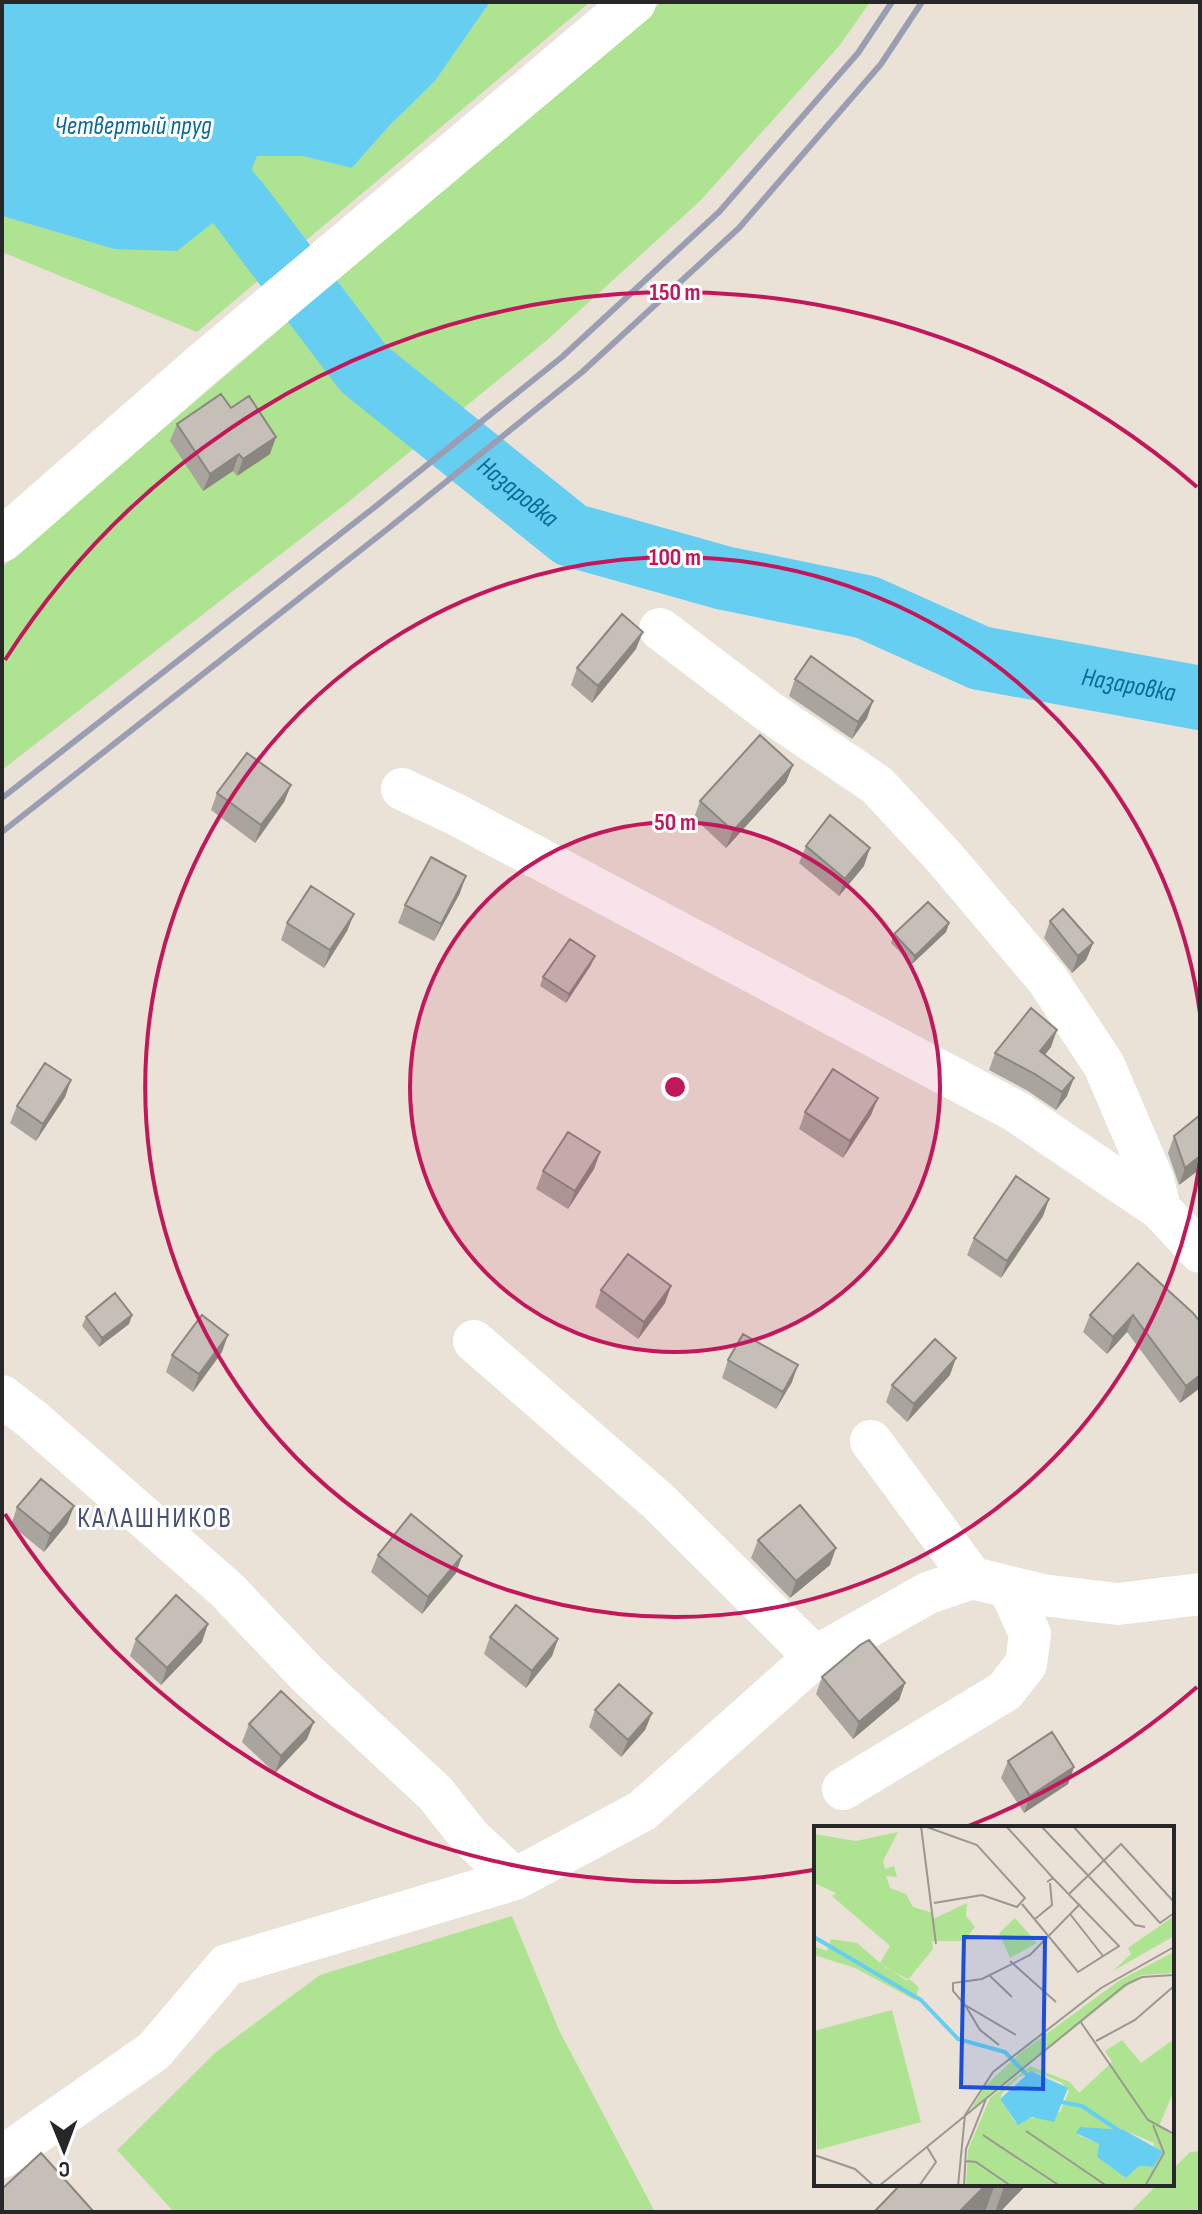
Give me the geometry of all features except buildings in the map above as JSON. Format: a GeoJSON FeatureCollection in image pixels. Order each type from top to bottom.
{"type":"FeatureCollection","features":[{"type":"Feature","properties":{"kind":"street"},"geometry":{"type":"LineString","coordinates":[[2,540],[202,365],[634,2]]}},
{"type":"Feature","properties":{"kind":"street"},"geometry":{"type":"LineString","coordinates":[[660,629],[768,711],[877,785],[943,856],[1047,979],[1104,1065],[1153,1180],[1160,1209]]}},
{"type":"Feature","properties":{"kind":"street"},"geometry":{"type":"LineString","coordinates":[[402,789],[455,814],[1017,1112],[1160,1209],[1200,1252]]}},
{"type":"Feature","properties":{"kind":"street"},"geometry":{"type":"LineString","coordinates":[[474,1341],[659,1502],[815,1657]]}},
{"type":"Feature","properties":{"kind":"street"},"geometry":{"type":"LineString","coordinates":[[2,1396],[227,1590],[307,1674],[435,1793],[470,1837],[515,1879]]}},
{"type":"Feature","properties":{"kind":"street"},"geometry":{"type":"LineString","coordinates":[[843,1789],[1005,1691],[1026,1664],[1030,1634],[871,1441]]}},
{"type":"Feature","properties":{"kind":"street"},"geometry":{"type":"LineString","coordinates":[[2,2157],[154,2051],[227,1965],[515,1879],[642,1811],[815,1657],[928,1593],[990,1583],[1042,1595],[1118,1604],[1200,1594]]}},
{"type":"Feature","properties":{"kind":"green space"},"geometry":{"type":"Polygon","coordinates":[[[490,2],[590,2],[197,332],[2,252],[2,216],[114,249],[238,203],[256,156],[302,156],[352,168],[435,81],[490,2]]]}},
{"type":"Feature","properties":{"kind":"green space"},"geometry":{"type":"Polygon","coordinates":[[[662,2],[870,2],[840,45],[700,201],[546,341],[352,499],[2,770],[2,567],[662,2]]]}},
{"type":"Feature","properties":{"kind":"green space"},"geometry":{"type":"Polygon","coordinates":[[[512,1916],[559,2030],[655,2212],[174,2212],[117,2150],[215,2053],[320,1975],[512,1916]]]}},
{"type":"Feature","properties":{"kind":"green space"},"geometry":{"type":"Polygon","coordinates":[[[1200,2151],[1200,2212],[1130,2212],[1156,2186],[1174,2186],[1174,2168],[1190,2152],[1200,2151]]]}},
{"type":"Feature","properties":{"kind":"water","name":"Четвертый пруд"},"geometry":{"type":"Polygon","coordinates":[[[2,2],[490,2],[435,81],[352,168],[302,156],[257,156],[238,203],[177,251],[114,249],[2,216],[2,2]]]}},
{"type":"Feature","properties":{"kind":"waterway","name":"Назаровка"},"geometry":{"type":"LineString","coordinates":[[63,2],[238,203],[364,369],[571,535],[724,578],[866,607],[980,658],[1200,698]]}},
{"type":"Feature","properties":{"kind":"railway"},"geometry":{"type":"LineString","coordinates":[[2,798],[562,357],[719,212],[858,53],[892,2]]}},
{"type":"Feature","properties":{"kind":"railway"},"geometry":{"type":"LineString","coordinates":[[2,832],[581,373],[739,228],[881,64],[922,2]]}},
{"type":"Feature","properties":{"kind":"district","name":"КАЛАШНИКОВ"},"geometry":{"type":"Point","coordinates":[155,1518]}}]}
